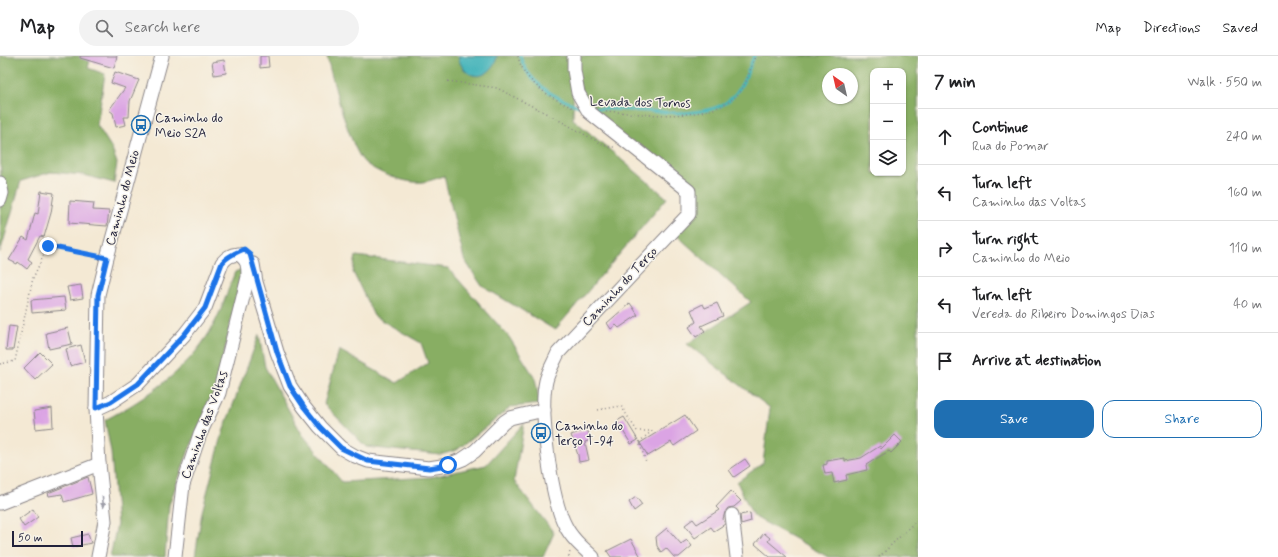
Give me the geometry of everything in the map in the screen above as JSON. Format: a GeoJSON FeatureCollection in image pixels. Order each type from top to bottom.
{"type":"FeatureCollection","features":[{"type":"Feature","properties":{"kind":"street","name":"Caminho do Meio"},"geometry":{"type":"LineString","coordinates":[[98,557],[105,521],[99,464],[96,408],[98,295],[162,56]]}},
{"type":"Feature","properties":{"kind":"street","name":"Caminho do Terço"},"geometry":{"type":"LineString","coordinates":[[574,56],[574,70],[578,93],[589,112],[689,192],[689,214],[558,353],[546,381],[544,410],[553,487],[560,515],[574,538],[593,557]]}},
{"type":"Feature","properties":{"kind":"street"},"geometry":{"type":"LineString","coordinates":[[0,183],[2,193],[0,200]]}},
{"type":"Feature","properties":{"kind":"street"},"geometry":{"type":"LineString","coordinates":[[96,408],[128,393],[164,357],[205,308],[222,263],[227,257],[238,254],[244,249],[250,254],[277,352],[290,386],[320,427],[341,448],[355,456],[368,461],[429,468],[448,465],[463,460],[475,451],[504,422],[510,418],[544,410]]}},
{"type":"Feature","properties":{"kind":"street","name":"Caminho das Voltas"},"geometry":{"type":"LineString","coordinates":[[175,557],[183,485],[200,434],[219,393],[248,277],[246,261],[238,254]]}},
{"type":"Feature","properties":{"kind":"street"},"geometry":{"type":"LineString","coordinates":[[0,503],[99,464]]}},
{"type":"Feature","properties":{"kind":"street"},"geometry":{"type":"LineString","coordinates":[[732,515],[737,557]]}},
{"type":"Feature","properties":{"kind":"path","name":"Levada dos Tornos"},"geometry":{"type":"LineString","coordinates":[[518,56],[520,65],[525,74],[536,86],[557,101],[576,109],[589,112],[592,110],[681,114],[695,114],[718,109],[729,103],[739,93],[748,77],[755,56]]}},
{"type":"Feature","properties":{"kind":"path"},"geometry":{"type":"LineString","coordinates":[[448,81],[497,88],[608,147],[613,147],[625,142]]}},
{"type":"Feature","properties":{"kind":"path"},"geometry":{"type":"LineString","coordinates":[[0,364],[15,361],[33,278],[48,246],[107,258]]}},
{"type":"Feature","properties":{"kind":"path"},"geometry":{"type":"LineString","coordinates":[[598,410],[621,406],[637,431],[652,431],[639,442],[646,462]]}},
{"type":"Feature","properties":{"kind":"path"},"geometry":{"type":"LineString","coordinates":[[878,557],[918,519]]}},
{"type":"Feature","properties":{"kind":"green space"},"geometry":{"type":"Polygon","coordinates":[[[0,56],[91,56],[88,68],[105,74],[97,125],[111,147],[117,163],[114,183],[84,175],[51,172],[21,181],[0,253],[1,181],[0,56]]]}},
{"type":"Feature","properties":{"kind":"green space"},"geometry":{"type":"Polygon","coordinates":[[[327,56],[918,56],[918,557],[828,557],[753,516],[737,482],[763,463],[770,408],[687,344],[751,302],[672,231],[689,214],[689,191],[595,119],[574,73],[573,119],[667,198],[555,330],[482,286],[464,259],[444,176],[423,182],[401,180],[385,174],[365,163],[354,144],[337,95],[327,56]]]}},
{"type":"Feature","properties":{"kind":"green space"},"geometry":{"type":"Polygon","coordinates":[[[356,256],[448,268],[509,337],[535,378],[540,404],[511,407],[457,450],[440,455],[366,447],[324,404],[339,350],[397,383],[428,363],[421,343],[374,316],[353,272],[356,256]]]}},
{"type":"Feature","properties":{"kind":"green space"},"geometry":{"type":"Polygon","coordinates":[[[242,269],[216,392],[189,450],[169,505],[165,557],[110,557],[117,524],[111,452],[105,420],[138,401],[169,379],[196,352],[207,337],[219,314],[235,272],[242,269]]]}},
{"type":"Feature","properties":{"kind":"green space"},"geometry":{"type":"Polygon","coordinates":[[[259,335],[265,367],[302,434],[342,482],[431,477],[486,465],[524,423],[514,481],[554,533],[543,557],[195,557],[202,512],[223,432],[259,335]]]}},
{"type":"Feature","properties":{"kind":"water"},"geometry":{"type":"Polygon","coordinates":[[[458,56],[497,57],[494,65],[489,71],[483,75],[477,76],[465,71],[458,56]]]}},
{"type":"Feature","properties":{"kind":"building"},"geometry":{"type":"Polygon","coordinates":[[[80,56],[117,56],[114,68],[80,58],[80,56]]]}},
{"type":"Feature","properties":{"kind":"building"},"geometry":{"type":"Polygon","coordinates":[[[260,56],[268,56],[269,67],[260,68],[260,56]]]}},
{"type":"Feature","properties":{"kind":"building"},"geometry":{"type":"Polygon","coordinates":[[[224,60],[226,73],[214,75],[212,62],[224,60]]]}},
{"type":"Feature","properties":{"kind":"building"},"geometry":{"type":"Polygon","coordinates":[[[115,72],[139,80],[130,101],[129,117],[124,117],[126,125],[116,127],[113,113],[109,110],[125,88],[111,83],[115,72]]]}},
{"type":"Feature","properties":{"kind":"building"},"geometry":{"type":"Polygon","coordinates":[[[41,191],[54,193],[51,213],[44,237],[40,236],[28,259],[32,262],[27,269],[18,262],[17,264],[9,260],[23,237],[28,240],[35,213],[38,214],[41,191]]]}},
{"type":"Feature","properties":{"kind":"building"},"geometry":{"type":"Polygon","coordinates":[[[70,201],[94,203],[93,210],[109,211],[107,226],[69,223],[70,201]]]}},
{"type":"Feature","properties":{"kind":"building"},"geometry":{"type":"Polygon","coordinates":[[[81,285],[83,298],[70,300],[67,287],[81,285]]]}},
{"type":"Feature","properties":{"kind":"building"},"geometry":{"type":"Polygon","coordinates":[[[64,297],[66,310],[32,313],[31,300],[64,297]]]}},
{"type":"Feature","properties":{"kind":"building"},"geometry":{"type":"Polygon","coordinates":[[[630,303],[638,315],[619,328],[616,325],[611,329],[607,323],[630,303]]]}},
{"type":"Feature","properties":{"kind":"building"},"geometry":{"type":"Polygon","coordinates":[[[717,303],[723,316],[701,326],[705,331],[696,337],[689,327],[696,322],[691,310],[703,304],[705,308],[717,303]]]}},
{"type":"Feature","properties":{"kind":"building"},"geometry":{"type":"Polygon","coordinates":[[[9,326],[17,327],[13,350],[6,350],[9,326]]]}},
{"type":"Feature","properties":{"kind":"building"},"geometry":{"type":"Polygon","coordinates":[[[68,328],[72,344],[49,349],[46,333],[68,328]]]}},
{"type":"Feature","properties":{"kind":"building"},"geometry":{"type":"Polygon","coordinates":[[[81,345],[85,362],[70,366],[66,349],[81,345]]]}},
{"type":"Feature","properties":{"kind":"building"},"geometry":{"type":"Polygon","coordinates":[[[40,352],[52,364],[35,380],[24,368],[40,352]]]}},
{"type":"Feature","properties":{"kind":"building"},"geometry":{"type":"Polygon","coordinates":[[[52,408],[53,427],[36,429],[34,411],[52,408]]]}},
{"type":"Feature","properties":{"kind":"building"},"geometry":{"type":"Polygon","coordinates":[[[685,415],[696,431],[674,446],[671,442],[648,456],[640,443],[685,415]]]}},
{"type":"Feature","properties":{"kind":"building"},"geometry":{"type":"Polygon","coordinates":[[[624,417],[638,440],[631,444],[617,421],[624,417]]]}},
{"type":"Feature","properties":{"kind":"building"},"geometry":{"type":"Polygon","coordinates":[[[587,429],[591,440],[585,442],[589,460],[579,462],[571,435],[587,429]]]}},
{"type":"Feature","properties":{"kind":"building"},"geometry":{"type":"Polygon","coordinates":[[[895,435],[902,442],[891,453],[889,451],[866,465],[867,470],[846,475],[847,480],[834,483],[832,473],[825,474],[823,465],[827,464],[827,461],[845,458],[845,461],[861,458],[880,446],[881,449],[895,435]]]}},
{"type":"Feature","properties":{"kind":"building"},"geometry":{"type":"Polygon","coordinates":[[[745,459],[750,466],[734,477],[729,470],[745,459]]]}},
{"type":"Feature","properties":{"kind":"building"},"geometry":{"type":"Polygon","coordinates":[[[88,477],[92,494],[64,502],[62,494],[49,496],[48,493],[88,477]]]}},
{"type":"Feature","properties":{"kind":"building"},"geometry":{"type":"Polygon","coordinates":[[[731,491],[741,501],[734,507],[728,508],[725,512],[723,519],[725,524],[714,531],[711,527],[695,538],[685,525],[693,519],[697,524],[719,510],[716,507],[731,491]]]}},
{"type":"Feature","properties":{"kind":"building"},"geometry":{"type":"Polygon","coordinates":[[[636,497],[642,505],[634,511],[629,502],[636,497]]]}},
{"type":"Feature","properties":{"kind":"building"},"geometry":{"type":"Polygon","coordinates":[[[33,509],[38,517],[24,527],[19,519],[33,509]]]}},
{"type":"Feature","properties":{"kind":"building"},"geometry":{"type":"Polygon","coordinates":[[[750,513],[751,521],[741,524],[740,515],[750,513]]]}},
{"type":"Feature","properties":{"kind":"building"},"geometry":{"type":"Polygon","coordinates":[[[667,528],[681,544],[687,540],[692,546],[679,557],[674,557],[666,548],[661,552],[657,546],[656,537],[667,528]]]}},
{"type":"Feature","properties":{"kind":"building"},"geometry":{"type":"Polygon","coordinates":[[[764,533],[770,538],[768,541],[787,557],[770,557],[755,544],[764,533]]]}},
{"type":"Feature","properties":{"kind":"building"},"geometry":{"type":"Polygon","coordinates":[[[88,534],[91,543],[73,547],[71,538],[88,534]]]}},
{"type":"Feature","properties":{"kind":"building"},"geometry":{"type":"Polygon","coordinates":[[[631,539],[641,557],[611,557],[607,551],[631,539]]]}},
{"type":"Feature","properties":{"kind":"waterway","name":"Levada dos Tornos"},"geometry":{"type":"LineString","coordinates":[[520,56],[529,74],[543,88],[551,94],[579,106]]}},
{"type":"Feature","properties":{"kind":"waterway","name":"Levada dos Tornos"},"geometry":{"type":"LineString","coordinates":[[592,108],[681,113],[710,109],[730,100],[737,92],[743,83],[754,56]]}},
{"type":"Feature","properties":{"kind":"place","name":"Caminho do Meio S2A"},"geometry":{"type":"Point","coordinates":[141,125]}},
{"type":"Feature","properties":{"kind":"place","name":"Caminho do Terço T-94"},"geometry":{"type":"Point","coordinates":[541,433]}},
{"type":"Feature","properties":{"kind":"route"},"geometry":{"type":"LineString","coordinates":[[48,246],[107,258],[98,295],[96,408],[128,393],[159,362],[184,335],[205,308],[222,263],[227,257],[238,254],[240,250],[244,249],[250,254],[254,265],[256,282],[277,352],[290,386],[320,427],[341,448],[368,461],[429,468],[448,465]]}}]}
